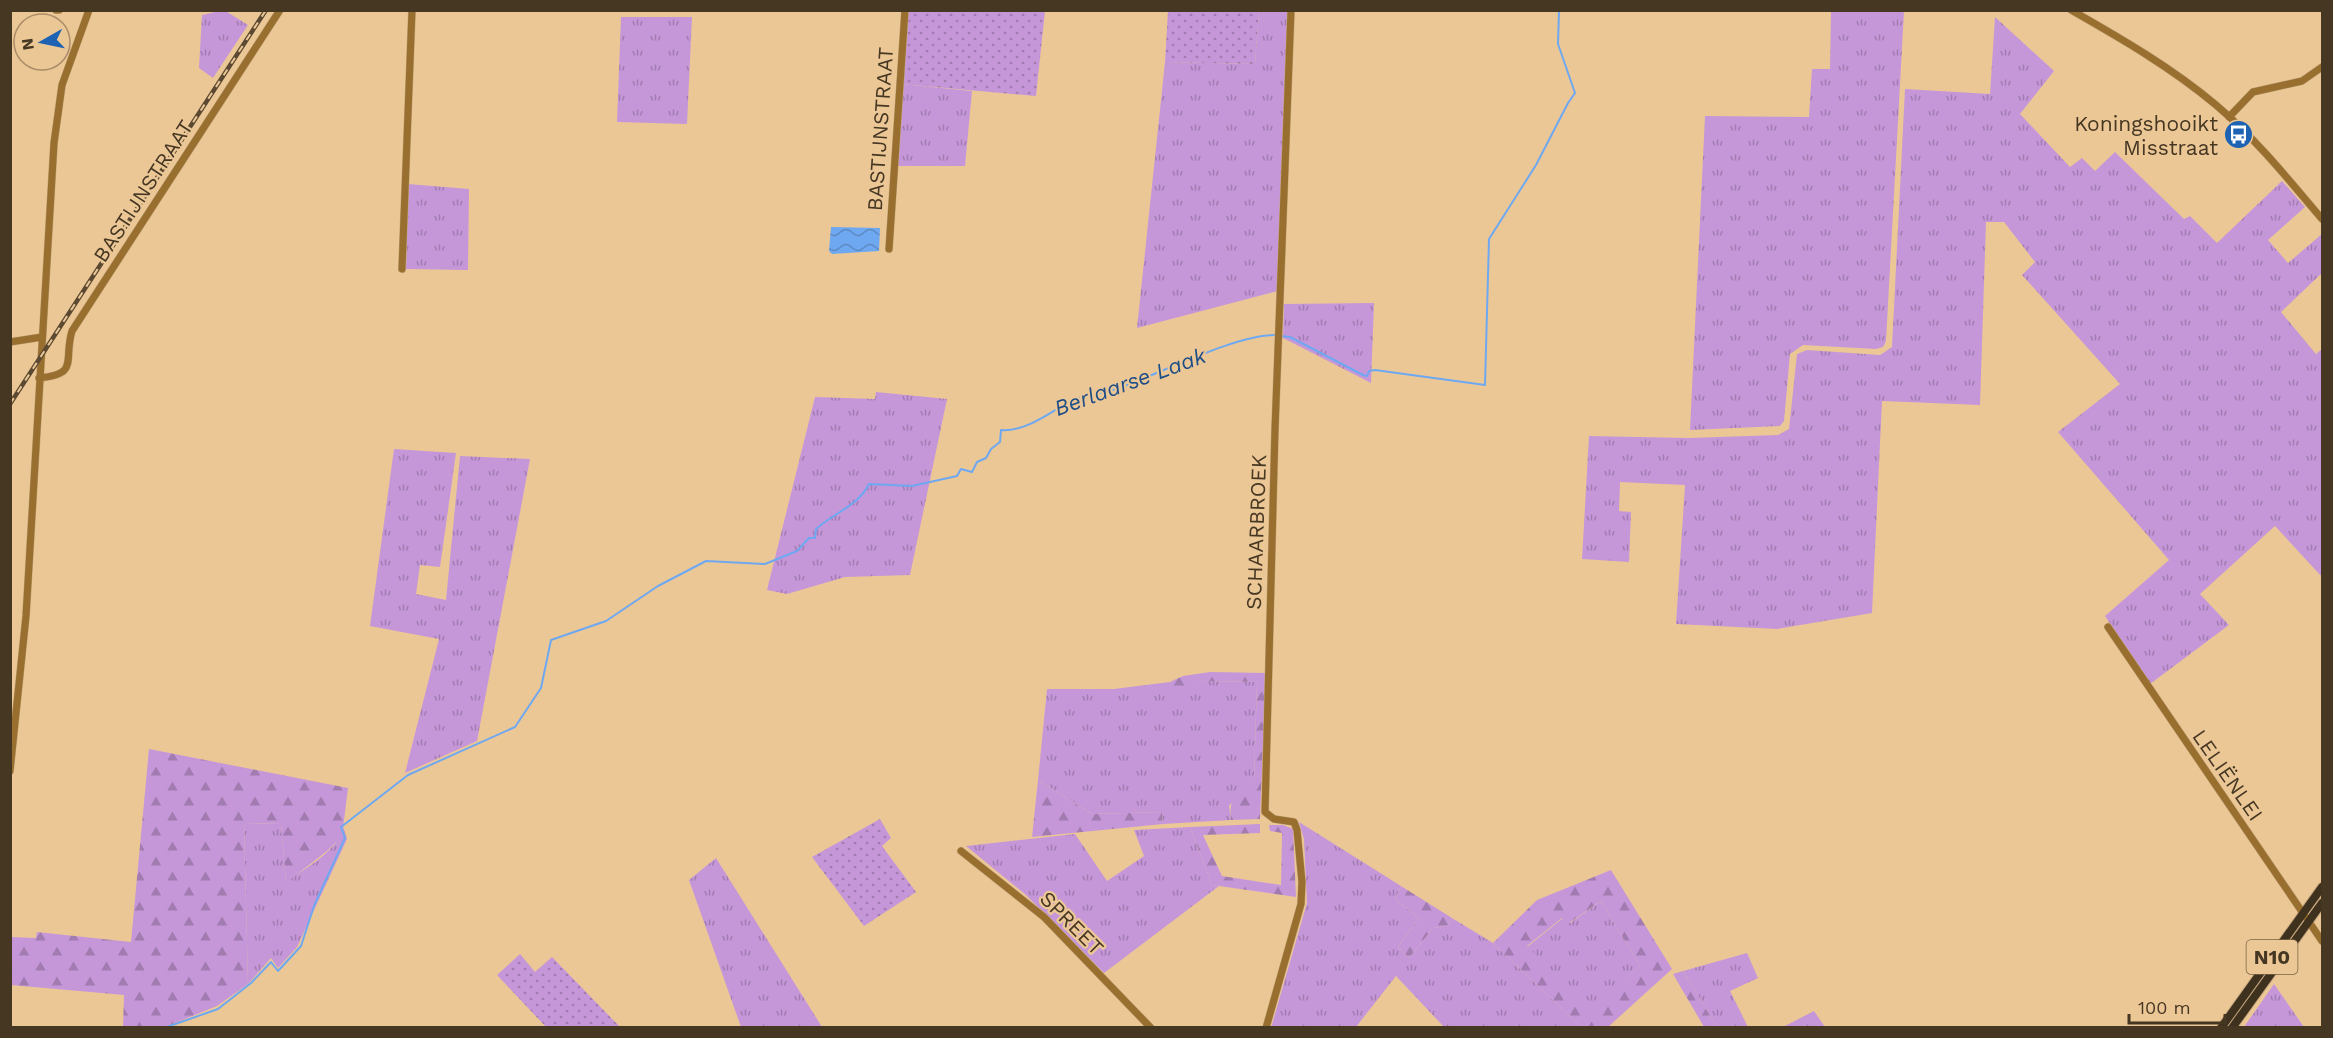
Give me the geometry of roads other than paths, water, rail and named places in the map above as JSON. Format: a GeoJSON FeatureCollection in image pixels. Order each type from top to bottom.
{"type":"FeatureCollection","features":[{"type":"Feature","properties":{"kind":"main road","name":"N10"},"geometry":{"type":"LineString","coordinates":[[2221,1028],[2322,887]]}},
{"type":"Feature","properties":{"kind":"main road","name":"N10"},"geometry":{"type":"LineString","coordinates":[[2232,1028],[2322,903]]}},
{"type":"Feature","properties":{"kind":"street"},"geometry":{"type":"LineString","coordinates":[[10,771],[26,616],[52,162],[59,104],[72,54],[89,10]]}},
{"type":"Feature","properties":{"kind":"street","name":"BASTIJNSTRAAT"},"geometry":{"type":"LineString","coordinates":[[39,378],[63,374],[68,368],[72,331],[280,10]]}},
{"type":"Feature","properties":{"kind":"street"},"geometry":{"type":"LineString","coordinates":[[402,268],[412,10]]}},
{"type":"Feature","properties":{"kind":"street","name":"BASTIJNSTRAAT"},"geometry":{"type":"LineString","coordinates":[[889,249],[905,10]]}},
{"type":"Feature","properties":{"kind":"street","name":"SCHAARBROEK"},"geometry":{"type":"LineString","coordinates":[[1266,1028],[1302,894],[1297,830],[1294,822],[1274,819],[1265,812],[1275,429],[1292,10]]}},
{"type":"Feature","properties":{"kind":"street"},"geometry":{"type":"LineString","coordinates":[[2071,10],[2171,70],[2229,117],[2322,219]]}},
{"type":"Feature","properties":{"kind":"street"},"geometry":{"type":"LineString","coordinates":[[2229,117],[2253,92],[2302,81],[2322,67]]}},
{"type":"Feature","properties":{"kind":"street"},"geometry":{"type":"LineString","coordinates":[[10,342],[42,337]]}},
{"type":"Feature","properties":{"kind":"street","name":"LELIËNLEI"},"geometry":{"type":"LineString","coordinates":[[2108,627],[2322,941]]}},
{"type":"Feature","properties":{"kind":"street","name":"SPREET"},"geometry":{"type":"LineString","coordinates":[[961,851],[1044,917],[1151,1028]]}},
{"type":"Feature","properties":{"kind":"water"},"geometry":{"type":"Polygon","coordinates":[[[831,227],[880,228],[879,251],[832,254],[829,251],[831,227]]]}},
{"type":"Feature","properties":{"kind":"waterway","name":"Berlaarse Laak"},"geometry":{"type":"LineString","coordinates":[[1281,336],[1290,337],[1367,376],[1369,371],[1375,370],[1485,385],[1489,239],[1536,165],[1575,93],[1558,44],[1559,10]]}},
{"type":"Feature","properties":{"kind":"waterway","name":"Berlaarse Laak"},"geometry":{"type":"LineString","coordinates":[[164,1028],[218,1009],[251,983],[271,962],[278,971],[301,946],[314,906],[345,838],[341,827],[408,775],[515,727],[541,688],[551,640],[606,621],[658,586],[706,561],[765,564],[797,551],[809,538],[815,538],[816,529],[823,523],[859,498],[869,484],[912,486],[957,476],[961,469],[972,472],[977,462],[986,458],[991,449],[1000,442],[1001,430],[1027,425],[1073,400],[1133,383],[1219,348],[1260,336],[1277,335]]}},
{"type":"Feature","properties":{"kind":"railway"},"geometry":{"type":"LineString","coordinates":[[10,404],[266,10]]}},
{"type":"Feature","properties":{"kind":"place","name":"Koningshooikt Misstraat"},"geometry":{"type":"Point","coordinates":[2239,135]}}]}
